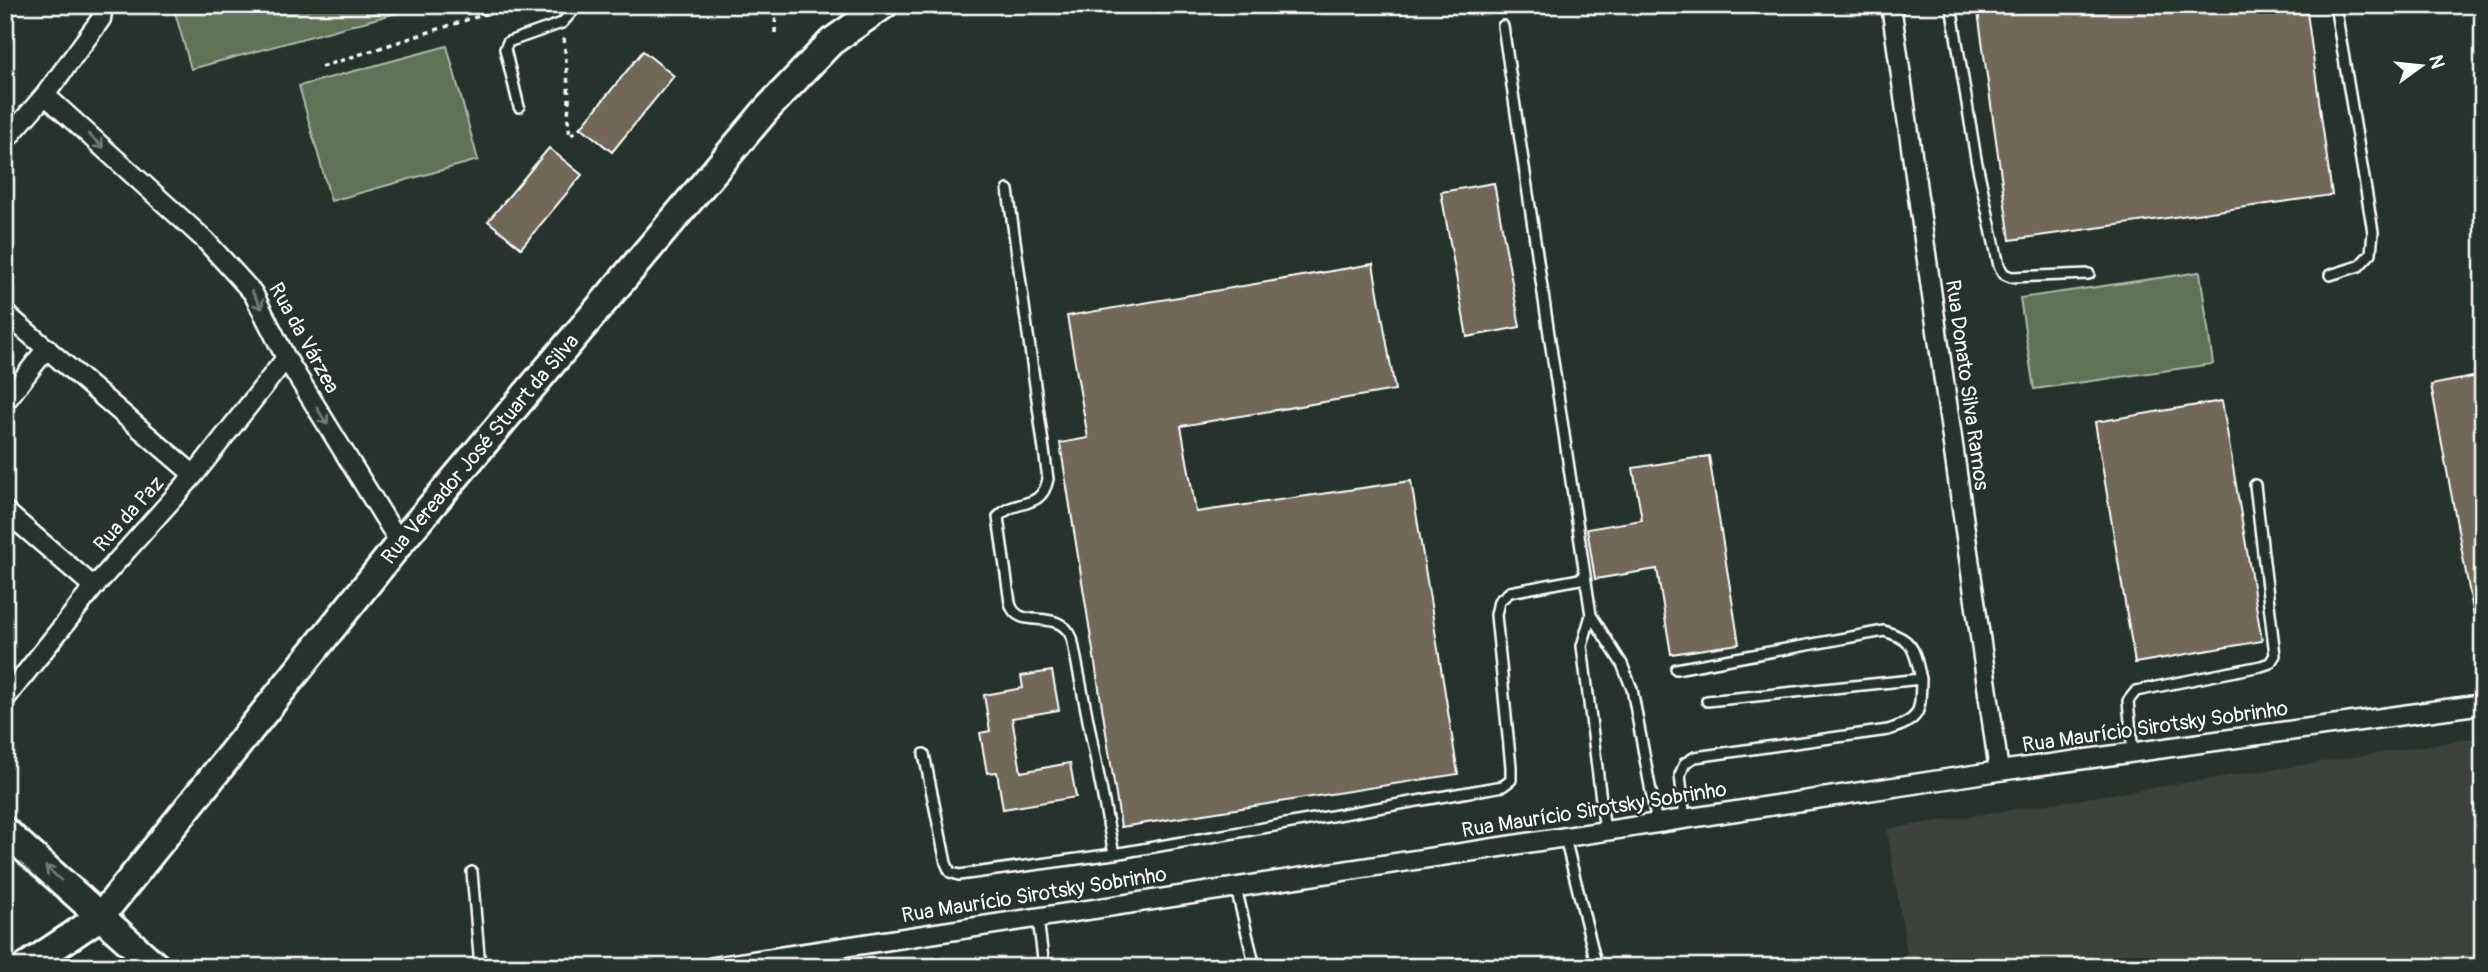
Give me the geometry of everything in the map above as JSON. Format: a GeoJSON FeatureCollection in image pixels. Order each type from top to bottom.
{"type":"FeatureCollection","features":[{"type":"Feature","properties":{"kind":"main road","name":"Rua Vereador José Stuart da Silva"},"geometry":{"type":"LineString","coordinates":[[25,967],[101,916],[400,543],[767,108],[831,42],[884,5]]}},
{"type":"Feature","properties":{"kind":"main road"},"geometry":{"type":"LineString","coordinates":[[5,831],[157,967]]}},
{"type":"Feature","properties":{"kind":"street"},"geometry":{"type":"LineString","coordinates":[[5,141],[46,95],[101,19],[103,5]]}},
{"type":"Feature","properties":{"kind":"street","name":"Rua Donato Silva Ramos"},"geometry":{"type":"LineString","coordinates":[[1891,5],[1999,771]]}},
{"type":"Feature","properties":{"kind":"street","name":"Rua da Várzea"},"geometry":{"type":"LineString","coordinates":[[46,95],[205,240],[242,279],[263,309],[286,358],[400,543]]}},
{"type":"Feature","properties":{"kind":"street"},"geometry":{"type":"LineString","coordinates":[[5,313],[194,475]]}},
{"type":"Feature","properties":{"kind":"street"},"geometry":{"type":"LineString","coordinates":[[5,402],[47,348]]}},
{"type":"Feature","properties":{"kind":"street","name":"Rua da Paz"},"geometry":{"type":"LineString","coordinates":[[5,699],[94,587],[194,475],[286,358]]}},
{"type":"Feature","properties":{"kind":"street"},"geometry":{"type":"LineString","coordinates":[[5,511],[94,587]]}},
{"type":"Feature","properties":{"kind":"street","name":"Rua Maurício Sirotsky Sobrinho"},"geometry":{"type":"LineString","coordinates":[[713,967],[1999,771],[2483,704]]}},
{"type":"Feature","properties":{"kind":"lane"},"geometry":{"type":"LineString","coordinates":[[519,107],[505,49],[508,42],[562,23],[578,5]]}},
{"type":"Feature","properties":{"kind":"lane"},"geometry":{"type":"LineString","coordinates":[[1951,5],[1976,159],[1999,266],[2004,274],[2011,277],[2089,274]]}},
{"type":"Feature","properties":{"kind":"lane"},"geometry":{"type":"LineString","coordinates":[[2330,275],[2358,266],[2371,253],[2373,232],[2335,5]]}},
{"type":"Feature","properties":{"kind":"lane"},"geometry":{"type":"LineString","coordinates":[[1503,26],[1591,615],[1622,664],[1632,689],[1657,824]]}},
{"type":"Feature","properties":{"kind":"lane"},"geometry":{"type":"LineString","coordinates":[[1008,190],[1048,479],[1045,492],[1038,499],[1004,511],[998,517],[1010,603],[1012,611],[1018,617],[1060,622],[1068,628],[1114,854]]}},
{"type":"Feature","properties":{"kind":"lane"},"geometry":{"type":"LineString","coordinates":[[2133,753],[2129,701],[2136,691],[2260,666],[2270,663],[2275,655],[2255,485]]}},
{"type":"Feature","properties":{"kind":"lane"},"geometry":{"type":"LineString","coordinates":[[924,754],[946,863],[950,872],[959,875],[1114,854],[1503,786],[1511,780],[1511,767],[1496,615],[1499,601],[1510,592],[1585,578]]}},
{"type":"Feature","properties":{"kind":"lane"},"geometry":{"type":"LineString","coordinates":[[1591,615],[1582,646],[1605,832]]}},
{"type":"Feature","properties":{"kind":"lane"},"geometry":{"type":"LineString","coordinates":[[1676,669],[1884,631],[1903,636],[1914,651],[1921,680],[1920,708],[1909,723],[1888,730],[1695,757],[1685,763],[1680,775],[1685,819]]}},
{"type":"Feature","properties":{"kind":"lane"},"geometry":{"type":"LineString","coordinates":[[1707,701],[1921,680]]}},
{"type":"Feature","properties":{"kind":"lane"},"geometry":{"type":"LineString","coordinates":[[1565,838],[1597,967]]}},
{"type":"Feature","properties":{"kind":"lane"},"geometry":{"type":"LineString","coordinates":[[471,872],[480,967]]}},
{"type":"Feature","properties":{"kind":"lane"},"geometry":{"type":"LineString","coordinates":[[1236,888],[1255,967]]}},
{"type":"Feature","properties":{"kind":"lane"},"geometry":{"type":"LineString","coordinates":[[1038,918],[1044,967]]}},
{"type":"Feature","properties":{"kind":"path"},"geometry":{"type":"LineString","coordinates":[[321,67],[513,5]]}},
{"type":"Feature","properties":{"kind":"path"},"geometry":{"type":"LineString","coordinates":[[775,33],[776,5]]}},
{"type":"Feature","properties":{"kind":"path"},"geometry":{"type":"LineString","coordinates":[[562,23],[570,136],[581,127]]}},
{"type":"Feature","properties":{"kind":"shaded area"},"geometry":{"type":"Polygon","coordinates":[[[2483,737],[2483,967],[1909,967],[1887,829],[2483,737]]]}},
{"type":"Feature","properties":{"kind":"green space"},"geometry":{"type":"Polygon","coordinates":[[[173,5],[426,5],[191,69],[173,5]]]}},
{"type":"Feature","properties":{"kind":"green space"},"geometry":{"type":"Polygon","coordinates":[[[447,46],[478,160],[331,201],[299,86],[447,46]]]}},
{"type":"Feature","properties":{"kind":"green space"},"geometry":{"type":"Polygon","coordinates":[[[2200,272],[2213,364],[2034,389],[2020,298],[2200,272]]]}},
{"type":"Feature","properties":{"kind":"building"},"geometry":{"type":"Polygon","coordinates":[[[1977,5],[2306,5],[2332,195],[2010,240],[1977,5]]]}},
{"type":"Feature","properties":{"kind":"building"},"geometry":{"type":"Polygon","coordinates":[[[643,51],[674,76],[612,152],[581,127],[643,51]]]}},
{"type":"Feature","properties":{"kind":"building"},"geometry":{"type":"Polygon","coordinates":[[[549,148],[582,175],[521,248],[488,221],[549,148]]]}},
{"type":"Feature","properties":{"kind":"building"},"geometry":{"type":"Polygon","coordinates":[[[1494,183],[1520,327],[1467,337],[1441,192],[1494,183]]]}},
{"type":"Feature","properties":{"kind":"building"},"geometry":{"type":"Polygon","coordinates":[[[1373,264],[1395,390],[1181,426],[1196,512],[1411,481],[1458,774],[1121,827],[1060,443],[1088,438],[1067,316],[1373,264]]]}},
{"type":"Feature","properties":{"kind":"building"},"geometry":{"type":"Polygon","coordinates":[[[2483,375],[2483,615],[2474,616],[2431,385],[2483,375]]]}},
{"type":"Feature","properties":{"kind":"building"},"geometry":{"type":"Polygon","coordinates":[[[2222,401],[2262,641],[2135,663],[2095,422],[2222,401]]]}},
{"type":"Feature","properties":{"kind":"building"},"geometry":{"type":"Polygon","coordinates":[[[1709,456],[1739,644],[1671,654],[1657,569],[1595,579],[1587,529],[1642,520],[1633,468],[1709,456]]]}},
{"type":"Feature","properties":{"kind":"building"},"geometry":{"type":"Polygon","coordinates":[[[1052,671],[1059,710],[1012,718],[1021,772],[1070,763],[1076,797],[1003,809],[997,772],[987,773],[980,733],[990,731],[984,695],[1023,688],[1021,676],[1052,671]]]}}]}
